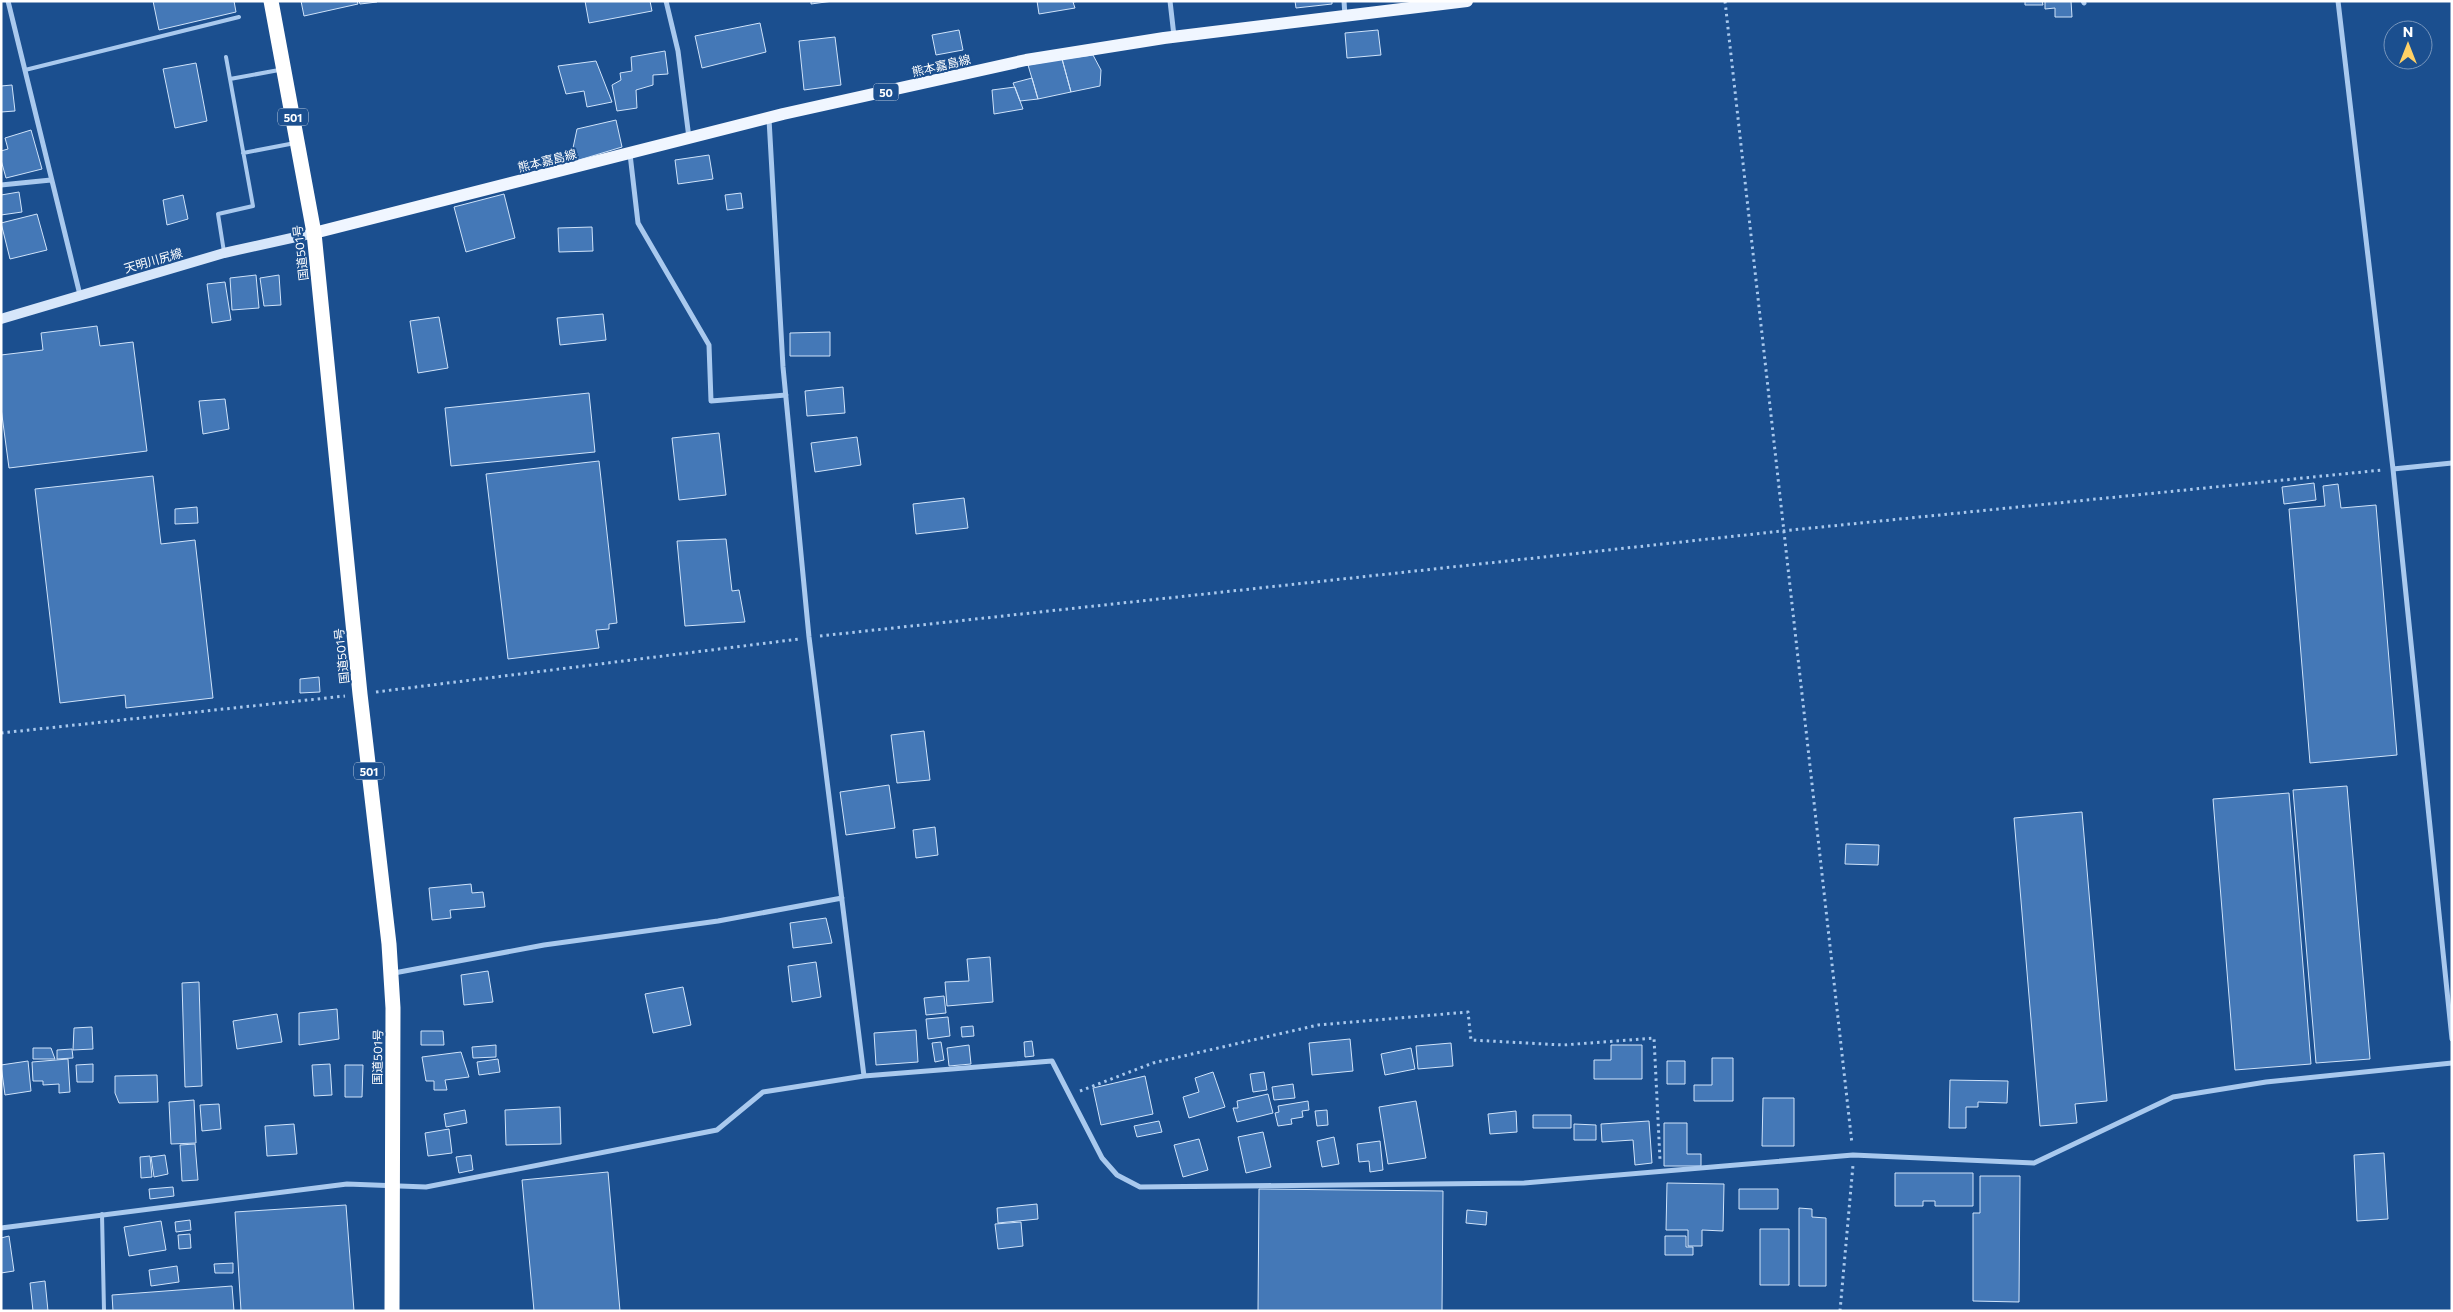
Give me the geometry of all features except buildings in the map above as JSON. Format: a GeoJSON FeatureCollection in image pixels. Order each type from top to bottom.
{"type":"FeatureCollection","features":[{"type":"Feature","properties":{"kind":"highway","name":"国道501号"},"geometry":{"type":"LineString","coordinates":[[271,1],[314,233],[360,694],[391,974],[393,1008],[390,1186],[392,1311]]}},
{"type":"Feature","properties":{"kind":"main road","name":"熊本嘉島線"},"geometry":{"type":"LineString","coordinates":[[314,233],[769,118],[1026,60],[1174,37],[1467,1]]}},
{"type":"Feature","properties":{"kind":"main road","name":"天明川尻線"},"geometry":{"type":"LineString","coordinates":[[1,319],[224,253],[314,233]]}},
{"type":"Feature","properties":{"kind":"street"},"geometry":{"type":"LineString","coordinates":[[8,1],[80,295]]}},
{"type":"Feature","properties":{"kind":"street"},"geometry":{"type":"LineString","coordinates":[[666,1],[678,50],[690,138]]}},
{"type":"Feature","properties":{"kind":"street"},"geometry":{"type":"LineString","coordinates":[[1170,1],[1174,37]]}},
{"type":"Feature","properties":{"kind":"street"},"geometry":{"type":"LineString","coordinates":[[1344,1],[1345,16]]}},
{"type":"Feature","properties":{"kind":"street"},"geometry":{"type":"LineString","coordinates":[[2338,1],[2393,469],[2452,1039]]}},
{"type":"Feature","properties":{"kind":"street"},"geometry":{"type":"LineString","coordinates":[[769,118],[786,395],[809,637],[864,1076]]}},
{"type":"Feature","properties":{"kind":"street"},"geometry":{"type":"LineString","coordinates":[[630,153],[638,223],[710,345],[711,401],[786,395]]}},
{"type":"Feature","properties":{"kind":"street"},"geometry":{"type":"LineString","coordinates":[[1,185],[51,180]]}},
{"type":"Feature","properties":{"kind":"street"},"geometry":{"type":"LineString","coordinates":[[2393,469],[2452,463]]}},
{"type":"Feature","properties":{"kind":"street"},"geometry":{"type":"LineString","coordinates":[[391,974],[544,945],[718,921],[842,898]]}},
{"type":"Feature","properties":{"kind":"street"},"geometry":{"type":"LineString","coordinates":[[1,1228],[347,1184],[426,1187],[717,1130],[763,1092],[864,1076],[1052,1061],[1102,1158],[1117,1175],[1140,1187],[1524,1183],[1853,1156],[2034,1163],[2173,1097],[2266,1082],[2452,1062]]}},
{"type":"Feature","properties":{"kind":"lane"},"geometry":{"type":"LineString","coordinates":[[25,70],[239,18]]}},
{"type":"Feature","properties":{"kind":"lane"},"geometry":{"type":"LineString","coordinates":[[224,253],[218,214],[253,206],[226,57]]}},
{"type":"Feature","properties":{"kind":"lane"},"geometry":{"type":"LineString","coordinates":[[230,79],[284,69]]}},
{"type":"Feature","properties":{"kind":"lane"},"geometry":{"type":"LineString","coordinates":[[243,153],[298,143]]}},
{"type":"Feature","properties":{"kind":"lane"},"geometry":{"type":"LineString","coordinates":[[102,1214],[104,1311]]}},
{"type":"Feature","properties":{"kind":"path"},"geometry":{"type":"LineString","coordinates":[[1725,1],[1782,531],[1853,1156],[1840,1311]]}},
{"type":"Feature","properties":{"kind":"path"},"geometry":{"type":"LineString","coordinates":[[1,733],[360,694],[809,637],[1782,531],[2393,469]]}},
{"type":"Feature","properties":{"kind":"path"},"geometry":{"type":"LineString","coordinates":[[1070,1095],[1153,1063],[1318,1025],[1468,1012],[1471,1040],[1563,1045],[1654,1038],[1661,1172]]}}]}
